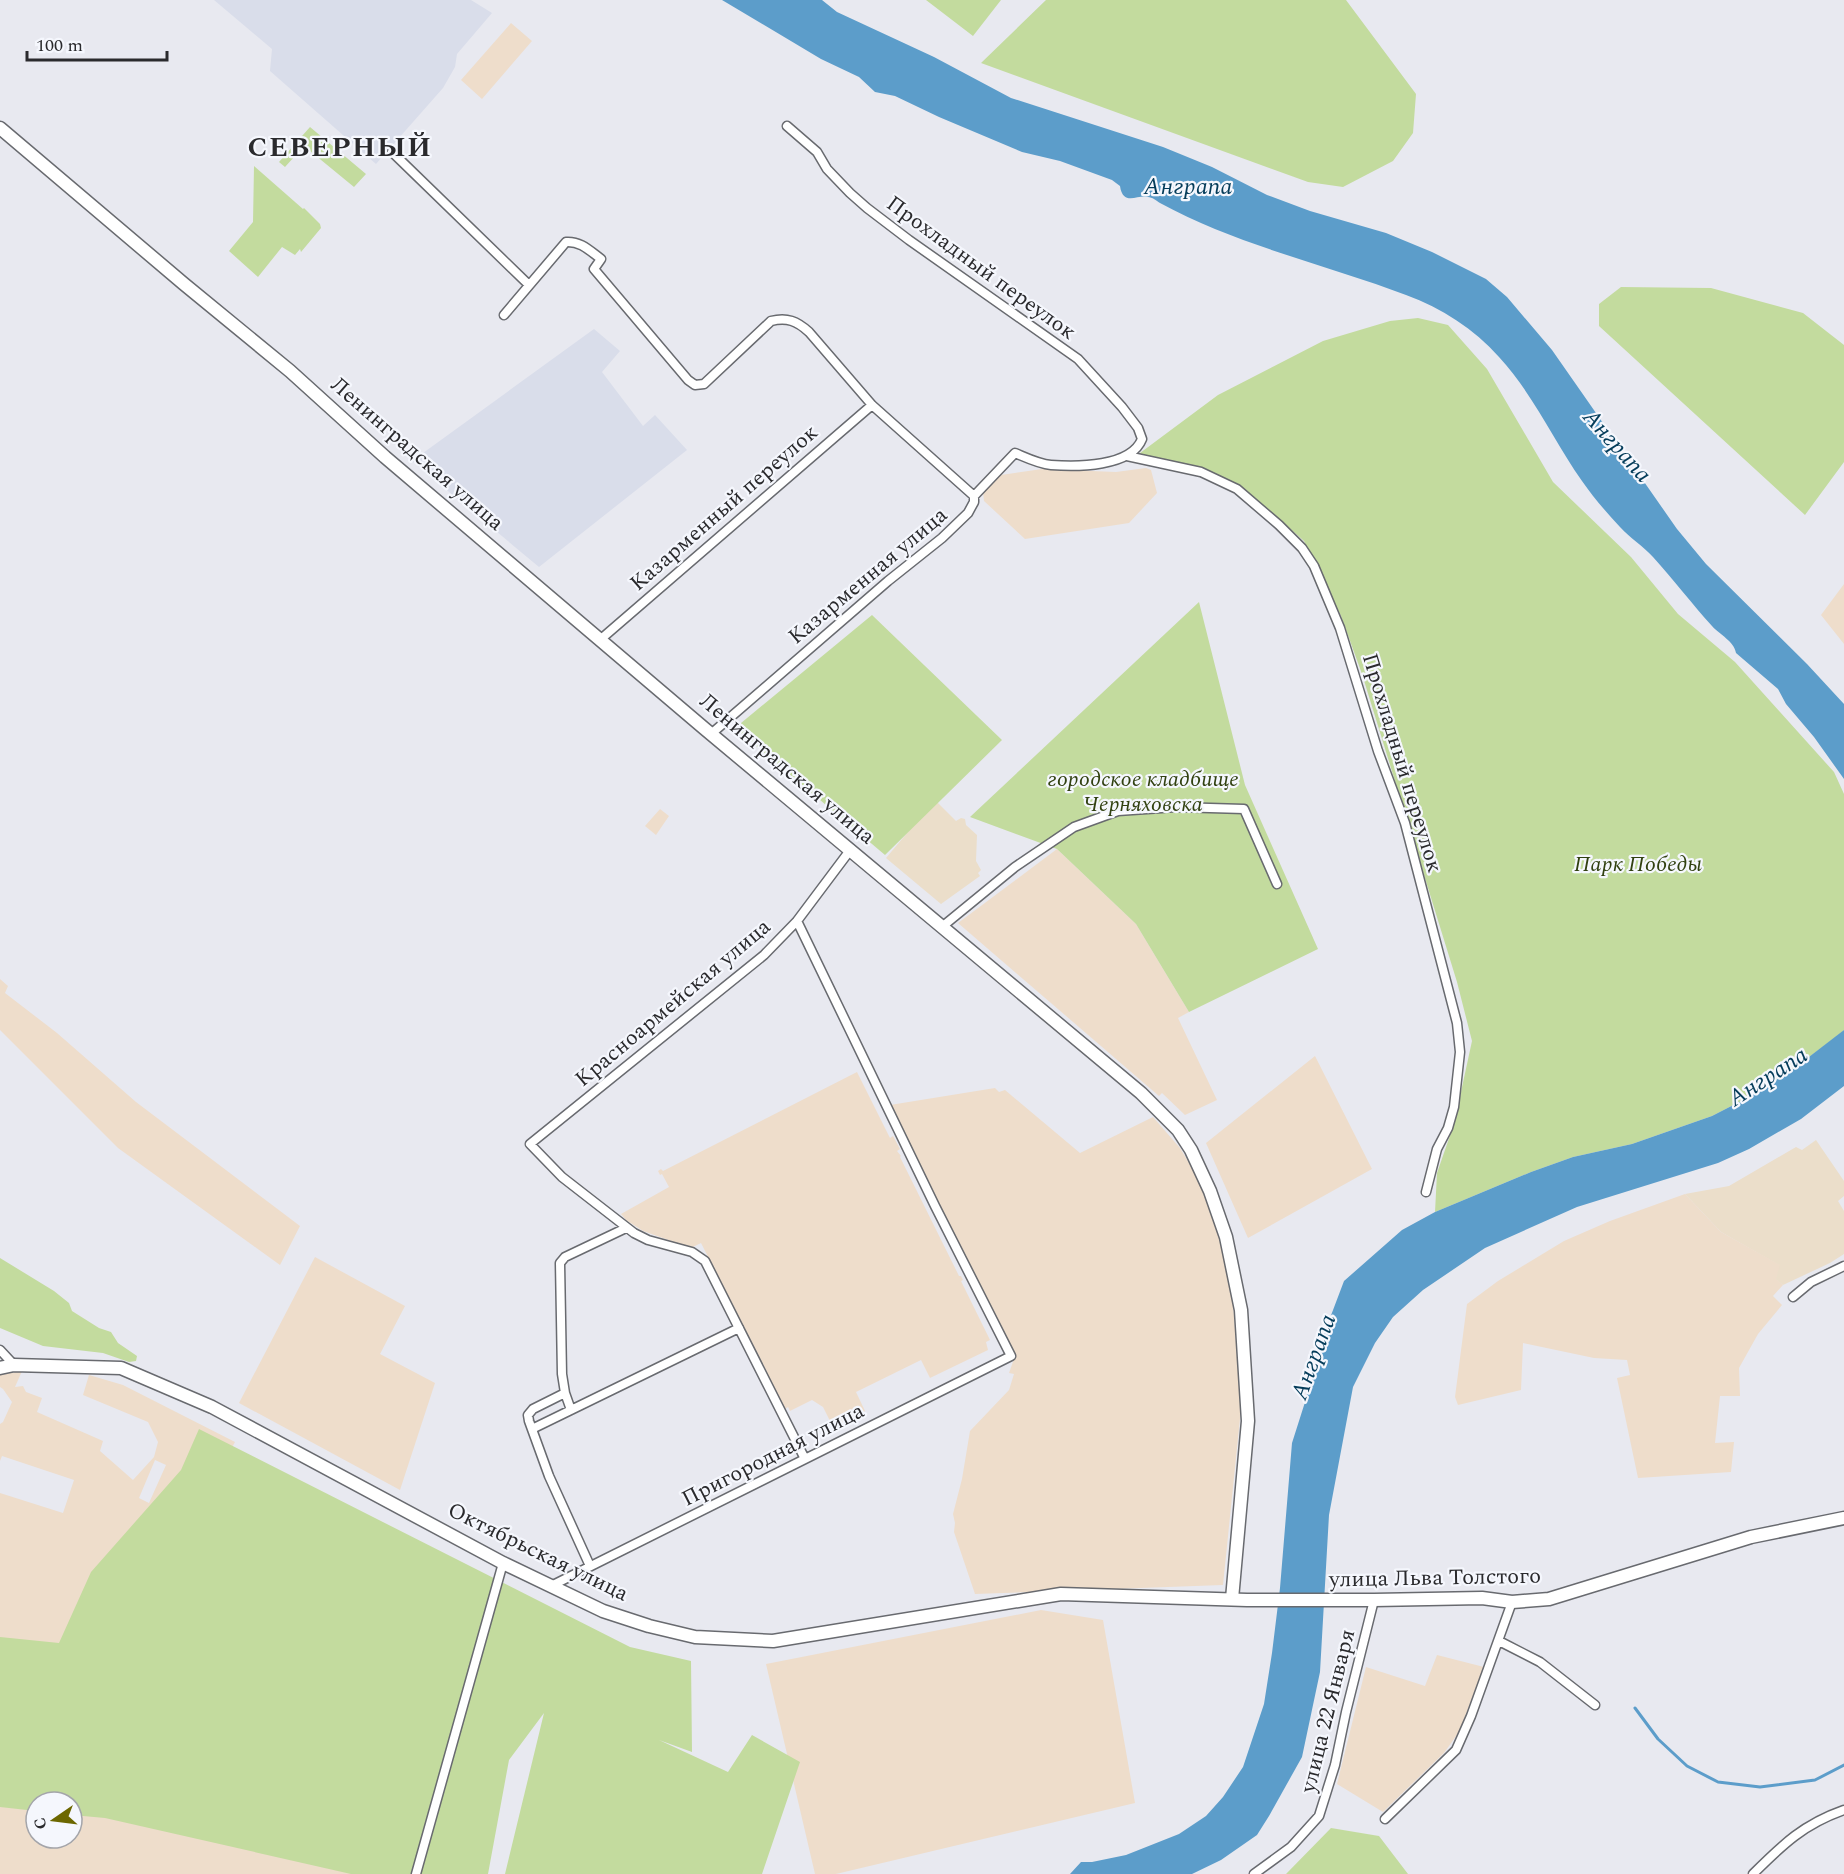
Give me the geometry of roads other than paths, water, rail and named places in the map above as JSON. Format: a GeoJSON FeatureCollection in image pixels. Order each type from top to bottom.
{"type":"FeatureCollection","features":[{"type":"Feature","properties":{"kind":"street","name":"Прохладный переулок"},"geometry":{"type":"LineString","coordinates":[[787,126],[810,145],[827,169],[850,194],[867,208],[1078,359],[1138,428],[1142,439],[1139,447],[1127,456]]}},
{"type":"Feature","properties":{"kind":"street","name":"Ленинградская улица"},"geometry":{"type":"LineString","coordinates":[[0,128],[290,371],[385,457],[711,734],[1141,1093],[1178,1130],[1191,1150],[1210,1191],[1227,1237],[1241,1311],[1248,1420],[1232,1599]]}},
{"type":"Feature","properties":{"kind":"street"},"geometry":{"type":"LineString","coordinates":[[392,152],[529,285],[504,315]]}},
{"type":"Feature","properties":{"kind":"street","name":"Казарменная улица"},"geometry":{"type":"LineString","coordinates":[[529,285],[567,242],[583,245],[601,259],[594,269],[688,380],[695,385],[704,384],[771,321],[780,318],[790,319],[809,332],[872,405],[975,496],[972,508],[951,531],[888,581],[711,734]]}},
{"type":"Feature","properties":{"kind":"street","name":"Казарменный переулок"},"geometry":{"type":"LineString","coordinates":[[600,639],[872,405]]}},
{"type":"Feature","properties":{"kind":"street"},"geometry":{"type":"LineString","coordinates":[[975,496],[1015,453],[1051,465],[1099,464],[1127,456]]}},
{"type":"Feature","properties":{"kind":"street","name":"Прохладный переулок"},"geometry":{"type":"LineString","coordinates":[[1127,456],[1201,472],[1237,489],[1302,548],[1314,566],[1340,628],[1378,751],[1405,823],[1457,1023],[1460,1052],[1454,1107],[1448,1128],[1437,1149],[1426,1192]]}},
{"type":"Feature","properties":{"kind":"street"},"geometry":{"type":"LineString","coordinates":[[943,926],[1015,867],[1074,826],[1118,811],[1176,807],[1244,809],[1277,884]]}},
{"type":"Feature","properties":{"kind":"street","name":"Красноармейская улица"},"geometry":{"type":"LineString","coordinates":[[626,1228],[562,1177],[530,1144],[764,955],[797,921],[850,849]]}},
{"type":"Feature","properties":{"kind":"street","name":"Пригородная улица"},"geometry":{"type":"LineString","coordinates":[[551,1586],[1011,1356],[935,1206],[797,921]]}},
{"type":"Feature","properties":{"kind":"street"},"geometry":{"type":"LineString","coordinates":[[571,1410],[565,1393],[562,1362],[560,1263],[565,1257],[626,1228],[648,1240],[700,1257],[709,1267],[805,1459]]}},
{"type":"Feature","properties":{"kind":"street"},"geometry":{"type":"LineString","coordinates":[[1793,1297],[1811,1282],[1844,1266]]}},
{"type":"Feature","properties":{"kind":"street"},"geometry":{"type":"LineString","coordinates":[[532,1429],[739,1328]]}},
{"type":"Feature","properties":{"kind":"street"},"geometry":{"type":"LineString","coordinates":[[0,1350],[14,1365]]}},
{"type":"Feature","properties":{"kind":"street","name":"Октябрьская улица"},"geometry":{"type":"LineString","coordinates":[[0,1368],[14,1365],[121,1368],[212,1407],[503,1563],[603,1611],[649,1626],[696,1637],[773,1641],[1061,1594],[1232,1599]]}},
{"type":"Feature","properties":{"kind":"street"},"geometry":{"type":"LineString","coordinates":[[565,1393],[530,1411],[528,1415],[554,1486],[590,1566]]}},
{"type":"Feature","properties":{"kind":"street","name":"улица Льва Толстого"},"geometry":{"type":"LineString","coordinates":[[1232,1599],[1482,1598],[1512,1602],[1549,1599],[1751,1537],[1844,1518]]}},
{"type":"Feature","properties":{"kind":"street"},"geometry":{"type":"LineString","coordinates":[[416,1874],[503,1563]]}},
{"type":"Feature","properties":{"kind":"street","name":"улица 22 Января"},"geometry":{"type":"LineString","coordinates":[[1254,1874],[1291,1847],[1318,1816],[1335,1765],[1374,1600]]}},
{"type":"Feature","properties":{"kind":"street"},"geometry":{"type":"LineString","coordinates":[[1385,1819],[1456,1750],[1471,1716],[1512,1602]]}},
{"type":"Feature","properties":{"kind":"street"},"geometry":{"type":"LineString","coordinates":[[1498,1641],[1540,1662],[1595,1705]]}},
{"type":"Feature","properties":{"kind":"street"},"geometry":{"type":"LineString","coordinates":[[1753,1874],[1785,1842],[1810,1825],[1844,1810]]}},
{"type":"Feature","properties":{"kind":"water","name":"Анграпа"},"geometry":{"type":"Polygon","coordinates":[[[722,0],[822,0],[837,12],[934,57],[1011,98],[1163,147],[1212,167],[1267,195],[1310,211],[1386,233],[1432,252],[1486,279],[1507,297],[1552,350],[1677,529],[1706,564],[1844,704],[1844,779],[1814,737],[1786,704],[1778,689],[1736,653],[1730,642],[1712,626],[1653,557],[1600,505],[1511,371],[1479,337],[1457,320],[1406,295],[1219,231],[1151,198],[1128,198],[1124,196],[1120,186],[1112,180],[1060,161],[1022,152],[895,96],[875,92],[859,77],[821,59],[722,0]]]}},
{"type":"Feature","properties":{"kind":"water","name":"Анграпа"},"geometry":{"type":"Polygon","coordinates":[[[1844,1030],[1844,1086],[1801,1119],[1749,1149],[1718,1163],[1577,1207],[1485,1248],[1423,1290],[1393,1317],[1375,1343],[1353,1387],[1329,1515],[1320,1672],[1302,1757],[1269,1816],[1257,1835],[1221,1860],[1192,1874],[1070,1874],[1081,1862],[1126,1855],[1179,1834],[1206,1816],[1223,1797],[1243,1767],[1264,1704],[1272,1653],[1280,1588],[1292,1443],[1306,1399],[1313,1363],[1344,1281],[1402,1230],[1435,1212],[1573,1157],[1632,1144],[1712,1116],[1747,1098],[1792,1070],[1844,1030]]]}},
{"type":"Feature","properties":{"kind":"waterway"},"geometry":{"type":"LineString","coordinates":[[1635,1708],[1658,1739],[1687,1766],[1718,1782],[1760,1787],[1815,1780],[1844,1765]]}},
{"type":"Feature","properties":{"kind":"district","name":"СЕВЕРНЫЙ"},"geometry":{"type":"Point","coordinates":[340,147]}},
{"type":"Feature","properties":{"kind":"park label","name":"городское кладбище Черняховска"},"geometry":{"type":"Point","coordinates":[1143,792]}},
{"type":"Feature","properties":{"kind":"park label","name":"Парк Победы"},"geometry":{"type":"Point","coordinates":[1638,864]}}]}
